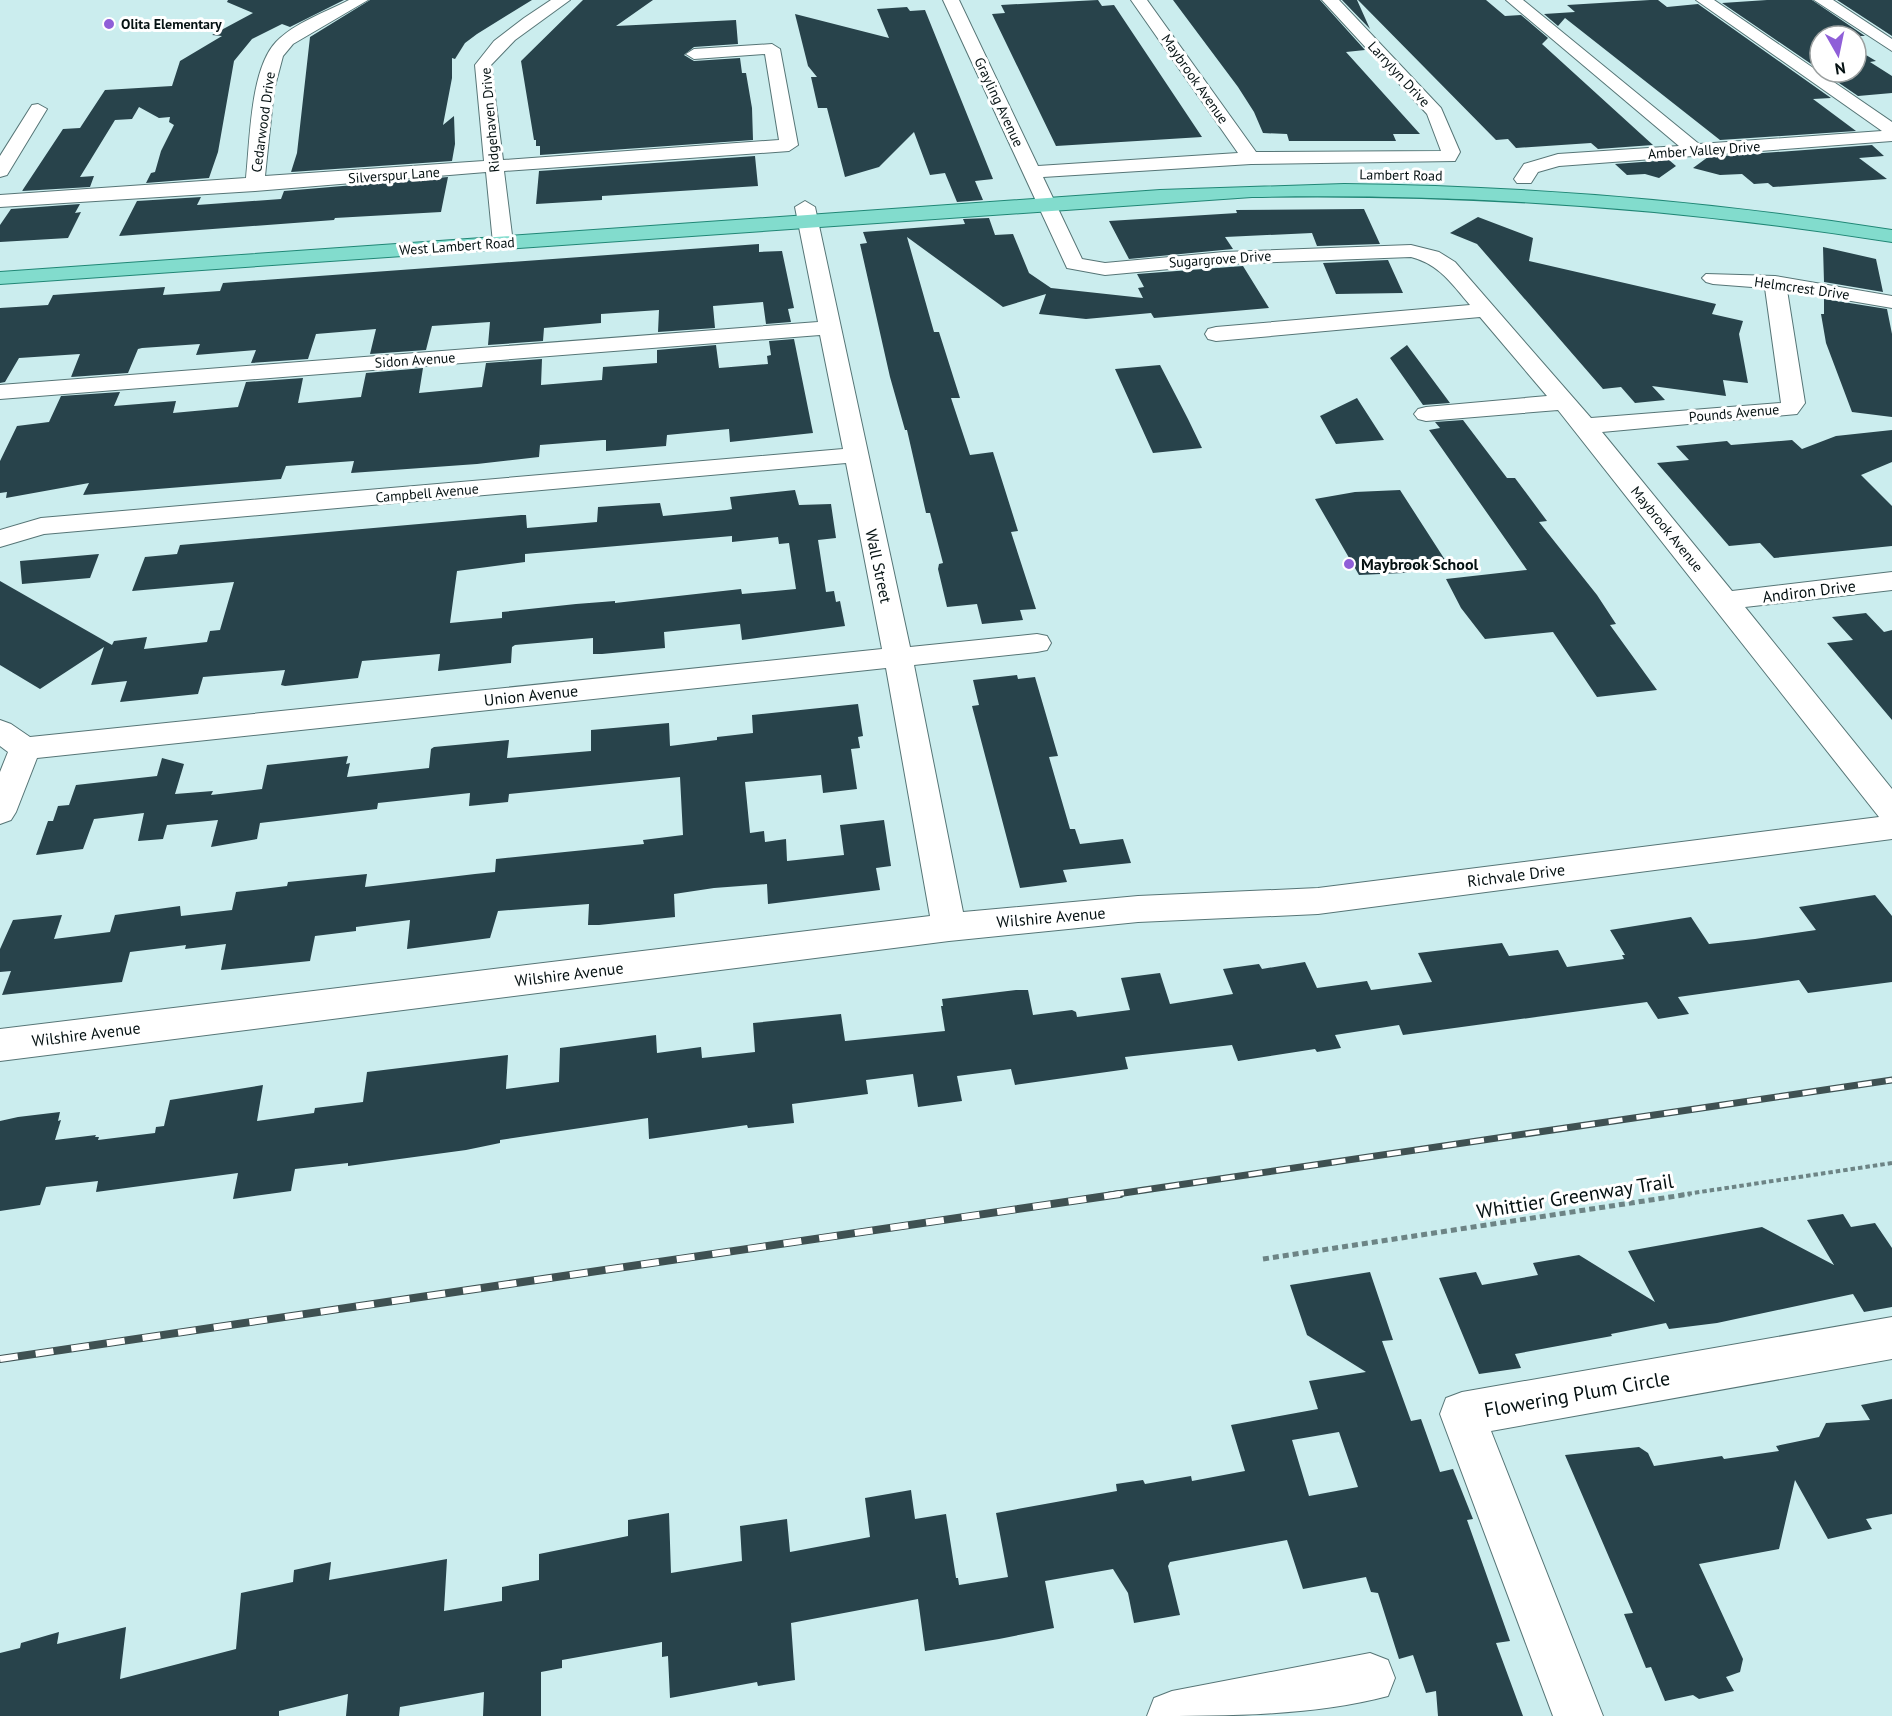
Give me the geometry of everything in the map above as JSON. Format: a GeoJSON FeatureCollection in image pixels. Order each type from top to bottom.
{"type":"FeatureCollection","features":[{"type":"Feature","properties":{"kind":"main road","name":"Lambert Road"},"geometry":{"type":"LineString","coordinates":[[911,206],[1039,188],[1287,175],[1406,175],[1524,179],[1678,192],[1892,221]]}},
{"type":"Feature","properties":{"kind":"main road"},"geometry":{"type":"LineString","coordinates":[[1398,189],[1422,182],[1515,186],[1522,184],[1524,179]]}},
{"type":"Feature","properties":{"kind":"main road","name":"Lambert Road"},"geometry":{"type":"LineString","coordinates":[[1039,188],[1218,193],[1398,189],[1481,191],[1622,201],[1750,215],[1892,236]]}},
{"type":"Feature","properties":{"kind":"main road","name":"West Lambert Road"},"geometry":{"type":"LineString","coordinates":[[0,263],[502,235],[911,206]]}},
{"type":"Feature","properties":{"kind":"main road","name":"West Lambert Road"},"geometry":{"type":"LineString","coordinates":[[0,278],[502,235]]}},
{"type":"Feature","properties":{"kind":"street","name":"Cedarwood Drive"},"geometry":{"type":"LineString","coordinates":[[255,185],[267,84],[273,58],[282,45],[360,0]]}},
{"type":"Feature","properties":{"kind":"street","name":"Ridgehaven Drive"},"geometry":{"type":"LineString","coordinates":[[502,235],[483,65],[492,50],[508,35],[562,0]]}},
{"type":"Feature","properties":{"kind":"street","name":"Grayling Avenue"},"geometry":{"type":"LineString","coordinates":[[951,0],[1039,188]]}},
{"type":"Feature","properties":{"kind":"street","name":"Maybrook Avenue"},"geometry":{"type":"LineString","coordinates":[[1138,0],[1251,158]]}},
{"type":"Feature","properties":{"kind":"street","name":"Larrylyn Drive"},"geometry":{"type":"LineString","coordinates":[[1330,0],[1435,112],[1451,152],[1448,157]]}},
{"type":"Feature","properties":{"kind":"street"},"geometry":{"type":"LineString","coordinates":[[1514,0],[1695,150]]}},
{"type":"Feature","properties":{"kind":"street"},"geometry":{"type":"LineString","coordinates":[[1704,0],[1892,130]]}},
{"type":"Feature","properties":{"kind":"street"},"geometry":{"type":"LineString","coordinates":[[1822,0],[1892,46]]}},
{"type":"Feature","properties":{"kind":"street","name":"Silverspur Lane"},"geometry":{"type":"LineString","coordinates":[[0,201],[255,185],[789,145],[772,49],[694,54]]}},
{"type":"Feature","properties":{"kind":"street"},"geometry":{"type":"LineString","coordinates":[[0,171],[38,109]]}},
{"type":"Feature","properties":{"kind":"street","name":"Amber Valley Drive"},"geometry":{"type":"LineString","coordinates":[[1524,179],[1531,168],[1558,160],[1892,136]]}},
{"type":"Feature","properties":{"kind":"street","name":"Lambert Road"},"geometry":{"type":"LineString","coordinates":[[1039,188],[1251,158],[1448,157]]}},
{"type":"Feature","properties":{"kind":"street","name":"Sugargrove Drive"},"geometry":{"type":"LineString","coordinates":[[1039,188],[1074,264],[1086,268],[1105,269],[1224,258],[1376,251],[1411,251],[1432,256]]}},
{"type":"Feature","properties":{"kind":"street","name":"Wall Street"},"geometry":{"type":"LineString","coordinates":[[807,214],[898,656],[950,927]]}},
{"type":"Feature","properties":{"kind":"street","name":"Maybrook Avenue"},"geometry":{"type":"LineString","coordinates":[[1432,256],[1461,279],[1586,426],[1892,811]]}},
{"type":"Feature","properties":{"kind":"street","name":"Helmcrest Drive"},"geometry":{"type":"LineString","coordinates":[[1713,278],[1775,282],[1892,302]]}},
{"type":"Feature","properties":{"kind":"street","name":"Pounds Avenue"},"geometry":{"type":"LineString","coordinates":[[1586,426],[1789,409],[1793,403],[1775,282]]}},
{"type":"Feature","properties":{"kind":"street"},"geometry":{"type":"LineString","coordinates":[[1216,334],[1486,310]]}},
{"type":"Feature","properties":{"kind":"street","name":"Sidon Avenue"},"geometry":{"type":"LineString","coordinates":[[0,392],[829,328]]}},
{"type":"Feature","properties":{"kind":"street"},"geometry":{"type":"LineString","coordinates":[[1426,414],[1565,402]]}},
{"type":"Feature","properties":{"kind":"street","name":"Campbell Avenue"},"geometry":{"type":"LineString","coordinates":[[0,539],[41,526],[855,455]]}},
{"type":"Feature","properties":{"kind":"street","name":"Andiron Drive"},"geometry":{"type":"LineString","coordinates":[[1725,601],[1892,581]]}},
{"type":"Feature","properties":{"kind":"street","name":"Union Avenue"},"geometry":{"type":"LineString","coordinates":[[12,739],[1037,643]]}},
{"type":"Feature","properties":{"kind":"street"},"geometry":{"type":"LineString","coordinates":[[0,812],[12,739]]}},
{"type":"Feature","properties":{"kind":"street","name":"Richvale Drive"},"geometry":{"type":"LineString","coordinates":[[1138,909],[1318,901],[1892,827]]}},
{"type":"Feature","properties":{"kind":"street","name":"Wilshire Avenue"},"geometry":{"type":"LineString","coordinates":[[0,1045],[950,927],[1138,909]]}},
{"type":"Feature","properties":{"kind":"street","name":"Flowering Plum Circle"},"geometry":{"type":"LineString","coordinates":[[1578,1716],[1462,1414],[1892,1338]]}},
{"type":"Feature","properties":{"kind":"street"},"geometry":{"type":"LineString","coordinates":[[1172,1716],[1370,1678]]}},
{"type":"Feature","properties":{"kind":"path","name":"Whittier Greenway Trail"},"geometry":{"type":"LineString","coordinates":[[1263,1259],[1892,1163]]}},
{"type":"Feature","properties":{"kind":"building"},"geometry":{"type":"Polygon","coordinates":[[[228,0],[344,0],[290,27],[282,24],[252,39],[234,61],[218,152],[209,178],[146,183],[151,173],[155,172],[161,151],[174,125],[169,122],[170,117],[159,118],[139,107],[132,119],[115,120],[80,177],[94,176],[90,187],[22,191],[63,129],[80,128],[105,90],[172,86],[180,61],[222,36],[212,35],[253,13],[227,2],[228,0]]]}},
{"type":"Feature","properties":{"kind":"building"},"geometry":{"type":"Polygon","coordinates":[[[370,0],[532,0],[477,34],[465,43],[455,59],[452,58],[452,78],[443,125],[454,116],[455,144],[452,161],[291,172],[297,153],[310,37],[370,0]]]}},
{"type":"Feature","properties":{"kind":"building"},"geometry":{"type":"Polygon","coordinates":[[[583,0],[653,0],[616,26],[736,20],[738,44],[694,47],[684,55],[694,61],[740,58],[742,73],[746,73],[752,108],[753,140],[540,155],[540,146],[536,146],[536,140],[534,140],[521,61],[583,0]]]}},
{"type":"Feature","properties":{"kind":"building"},"geometry":{"type":"Polygon","coordinates":[[[1098,0],[1102,6],[1114,5],[1202,137],[1056,146],[992,14],[1005,13],[1001,5],[1098,0]]]}},
{"type":"Feature","properties":{"kind":"building"},"geometry":{"type":"Polygon","coordinates":[[[1173,0],[1320,0],[1365,50],[1346,52],[1420,134],[1393,134],[1396,141],[1289,141],[1287,134],[1263,133],[1254,112],[1238,87],[1173,0]]]}},
{"type":"Feature","properties":{"kind":"building"},"geometry":{"type":"Polygon","coordinates":[[[1342,0],[1357,0],[1370,29],[1342,0]]]}},
{"type":"Feature","properties":{"kind":"building"},"geometry":{"type":"Polygon","coordinates":[[[1358,0],[1486,0],[1505,16],[1521,15],[1548,38],[1542,44],[1653,145],[1598,149],[1591,143],[1516,148],[1508,139],[1496,140],[1358,0]]]}},
{"type":"Feature","properties":{"kind":"building"},"geometry":{"type":"Polygon","coordinates":[[[1658,0],[1667,7],[1698,4],[1808,82],[1808,84],[1831,98],[1813,99],[1856,131],[1720,140],[1565,18],[1558,26],[1544,14],[1575,12],[1567,5],[1658,0]]]}},
{"type":"Feature","properties":{"kind":"building"},"geometry":{"type":"Polygon","coordinates":[[[1812,0],[1847,24],[1808,24],[1808,62],[1722,3],[1812,0]]]}},
{"type":"Feature","properties":{"kind":"building"},"geometry":{"type":"Polygon","coordinates":[[[1837,0],[1892,0],[1892,36],[1837,0]]]}},
{"type":"Feature","properties":{"kind":"building"},"geometry":{"type":"Polygon","coordinates":[[[907,7],[910,11],[925,10],[993,179],[975,181],[983,200],[957,202],[945,173],[930,175],[914,132],[879,167],[845,177],[827,108],[818,108],[811,77],[817,77],[808,66],[795,14],[889,38],[877,9],[907,7]]]}},
{"type":"Feature","properties":{"kind":"building"},"geometry":{"type":"Polygon","coordinates":[[[1868,56],[1876,61],[1870,62],[1892,76],[1892,93],[1858,96],[1840,84],[1868,84],[1868,56]]]}},
{"type":"Feature","properties":{"kind":"building"},"geometry":{"type":"Polygon","coordinates":[[[1872,145],[1884,156],[1859,158],[1887,179],[1773,187],[1768,183],[1754,184],[1742,174],[1720,175],[1693,168],[1708,157],[1872,145]]]}},
{"type":"Feature","properties":{"kind":"building"},"geometry":{"type":"Polygon","coordinates":[[[755,156],[758,186],[602,196],[602,200],[536,204],[539,171],[755,156]]]}},
{"type":"Feature","properties":{"kind":"building"},"geometry":{"type":"Polygon","coordinates":[[[1669,160],[1676,166],[1659,178],[1645,174],[1627,175],[1615,164],[1669,160]]]}},
{"type":"Feature","properties":{"kind":"building"},"geometry":{"type":"Polygon","coordinates":[[[448,177],[441,212],[335,218],[334,220],[119,236],[137,201],[201,197],[197,205],[281,199],[284,191],[448,177]]]}},
{"type":"Feature","properties":{"kind":"building"},"geometry":{"type":"Polygon","coordinates":[[[80,204],[75,213],[81,212],[68,238],[0,242],[0,225],[11,209],[80,204]]]}},
{"type":"Feature","properties":{"kind":"building"},"geometry":{"type":"Polygon","coordinates":[[[1364,209],[1380,244],[1317,246],[1312,233],[1225,237],[1233,249],[1129,259],[1109,221],[1237,213],[1236,210],[1364,209]]]}},
{"type":"Feature","properties":{"kind":"building"},"geometry":{"type":"Polygon","coordinates":[[[1478,217],[1533,238],[1529,261],[1716,304],[1712,314],[1743,321],[1739,334],[1748,383],[1723,380],[1726,396],[1652,386],[1665,400],[1635,403],[1621,387],[1603,389],[1477,244],[1450,233],[1478,217]]]}},
{"type":"Feature","properties":{"kind":"building"},"geometry":{"type":"Polygon","coordinates":[[[989,218],[995,235],[1013,234],[1029,273],[1051,288],[1143,298],[1138,288],[1144,287],[1137,274],[1243,266],[1269,308],[1154,318],[1151,313],[1086,319],[1039,314],[1046,294],[1003,307],[907,237],[934,332],[939,332],[960,398],[951,398],[970,455],[993,452],[1018,531],[1011,532],[1036,609],[1020,610],[1023,620],[982,624],[977,604],[947,607],[938,569],[939,564],[943,563],[930,513],[926,513],[907,430],[905,430],[890,377],[860,244],[867,243],[863,232],[965,224],[963,219],[989,218]]]}},
{"type":"Feature","properties":{"kind":"building"},"geometry":{"type":"Polygon","coordinates":[[[759,244],[759,252],[782,251],[794,308],[788,309],[791,322],[766,324],[763,302],[713,306],[715,328],[658,332],[659,310],[601,314],[601,323],[544,328],[543,341],[488,345],[490,322],[432,326],[426,350],[370,354],[376,329],[316,334],[308,359],[251,363],[256,350],[196,355],[200,344],[142,348],[138,349],[128,373],[71,377],[80,354],[19,358],[5,382],[0,383],[0,308],[48,305],[53,295],[165,287],[163,295],[220,291],[223,283],[759,244]]]}},
{"type":"Feature","properties":{"kind":"building"},"geometry":{"type":"Polygon","coordinates":[[[1823,247],[1876,259],[1883,292],[1824,282],[1823,247]]]}},
{"type":"Feature","properties":{"kind":"building"},"geometry":{"type":"Polygon","coordinates":[[[1388,260],[1403,293],[1336,294],[1323,263],[1388,260]]]}},
{"type":"Feature","properties":{"kind":"building"},"geometry":{"type":"Polygon","coordinates":[[[1824,299],[1887,309],[1892,334],[1892,417],[1852,412],[1826,343],[1821,314],[1824,314],[1824,299]]]}},
{"type":"Feature","properties":{"kind":"building"},"geometry":{"type":"Polygon","coordinates":[[[794,339],[813,433],[730,442],[729,429],[667,435],[666,446],[606,451],[606,440],[540,445],[539,457],[477,464],[351,473],[354,461],[286,466],[281,479],[83,495],[89,483],[6,498],[7,492],[0,493],[0,461],[17,426],[49,422],[61,396],[120,392],[114,406],[176,401],[173,413],[238,407],[246,382],[303,378],[298,403],[361,397],[366,373],[423,368],[419,393],[482,387],[486,363],[542,359],[541,385],[602,380],[603,367],[657,363],[657,350],[716,345],[719,368],[768,364],[767,356],[771,355],[769,341],[794,339]]]}},
{"type":"Feature","properties":{"kind":"building"},"geometry":{"type":"Polygon","coordinates":[[[1407,345],[1450,403],[1423,405],[1390,358],[1407,345]]]}},
{"type":"Feature","properties":{"kind":"building"},"geometry":{"type":"Polygon","coordinates":[[[1160,365],[1202,448],[1153,453],[1115,369],[1160,365]]]}},
{"type":"Feature","properties":{"kind":"building"},"geometry":{"type":"Polygon","coordinates":[[[1357,398],[1384,440],[1336,444],[1320,416],[1357,398]]]}},
{"type":"Feature","properties":{"kind":"building"},"geometry":{"type":"Polygon","coordinates":[[[1463,420],[1507,478],[1515,478],[1547,521],[1539,522],[1597,595],[1616,624],[1610,625],[1657,690],[1597,697],[1553,632],[1485,639],[1461,608],[1446,579],[1527,570],[1429,430],[1440,428],[1435,422],[1463,420]]]}},
{"type":"Feature","properties":{"kind":"building"},"geometry":{"type":"Polygon","coordinates":[[[1892,430],[1892,462],[1861,475],[1892,506],[1892,546],[1774,558],[1760,543],[1729,546],[1657,463],[1689,460],[1676,446],[1727,441],[1731,445],[1792,440],[1802,449],[1836,436],[1892,430]]]}},
{"type":"Feature","properties":{"kind":"building"},"geometry":{"type":"Polygon","coordinates":[[[795,490],[799,505],[831,504],[836,538],[818,540],[826,592],[834,591],[836,602],[840,601],[845,626],[742,640],[740,624],[664,632],[665,648],[602,654],[593,654],[593,638],[515,645],[512,647],[511,663],[438,671],[440,654],[362,661],[358,678],[285,686],[281,685],[285,670],[203,677],[198,694],[120,702],[127,681],[91,685],[104,647],[40,689],[0,665],[0,581],[112,645],[114,641],[147,637],[144,649],[207,642],[210,631],[220,630],[234,582],[132,591],[145,557],[177,554],[180,545],[521,515],[526,515],[527,528],[597,522],[598,507],[660,503],[663,516],[727,510],[732,509],[730,497],[795,490]],[[732,536],[525,554],[525,562],[457,571],[450,623],[502,618],[502,612],[576,604],[615,601],[615,603],[741,589],[742,594],[796,589],[789,543],[779,544],[778,537],[732,542],[732,536]]]}},
{"type":"Feature","properties":{"kind":"building"},"geometry":{"type":"Polygon","coordinates":[[[1400,490],[1449,566],[1403,573],[1359,575],[1315,499],[1355,492],[1400,490]]]}},
{"type":"Feature","properties":{"kind":"building"},"geometry":{"type":"Polygon","coordinates":[[[99,554],[90,578],[22,584],[20,561],[99,554]]]}},
{"type":"Feature","properties":{"kind":"building"},"geometry":{"type":"Polygon","coordinates":[[[1866,613],[1884,632],[1892,630],[1892,720],[1827,643],[1853,640],[1832,617],[1866,613]]]}},
{"type":"Feature","properties":{"kind":"building"},"geometry":{"type":"Polygon","coordinates":[[[1017,675],[1018,679],[1035,677],[1058,756],[1049,757],[1070,829],[1075,829],[1080,844],[1123,839],[1131,863],[1063,870],[1067,882],[1020,888],[972,706],[979,705],[973,680],[1017,675]]]}},
{"type":"Feature","properties":{"kind":"building"},"geometry":{"type":"Polygon","coordinates":[[[858,704],[863,736],[858,737],[860,748],[851,749],[857,789],[823,793],[821,775],[745,782],[750,833],[764,831],[765,842],[786,839],[787,861],[844,855],[840,825],[884,820],[891,866],[876,868],[880,890],[768,904],[767,884],[714,888],[674,894],[675,917],[599,925],[588,925],[589,904],[498,911],[490,938],[407,949],[410,920],[356,927],[356,931],[315,936],[310,961],[221,970],[226,944],[185,949],[186,945],[130,952],[122,982],[2,995],[11,971],[0,972],[0,949],[13,920],[62,915],[54,939],[110,932],[115,915],[180,906],[181,916],[232,910],[236,892],[287,886],[288,882],[367,874],[365,887],[495,872],[496,859],[644,844],[643,840],[683,835],[680,777],[509,794],[508,802],[469,806],[470,793],[378,803],[377,809],[260,823],[257,839],[211,847],[218,820],[167,825],[163,839],[138,841],[144,813],[94,819],[83,849],[36,855],[48,821],[53,821],[58,806],[69,805],[76,785],[157,776],[162,758],[184,764],[175,794],[213,791],[211,795],[262,789],[267,765],[348,756],[346,764],[350,763],[347,777],[429,768],[431,749],[434,747],[509,740],[507,758],[591,751],[591,730],[669,723],[670,746],[753,733],[752,715],[858,704]]]}},
{"type":"Feature","properties":{"kind":"building"},"geometry":{"type":"Polygon","coordinates":[[[1875,895],[1892,916],[1892,982],[1808,993],[1799,980],[1678,997],[1689,1014],[1658,1019],[1647,1002],[1403,1035],[1399,1025],[1335,1035],[1341,1048],[1317,1052],[1315,1049],[1238,1061],[1232,1045],[1125,1057],[1128,1069],[1015,1085],[1011,1069],[957,1076],[962,1101],[918,1107],[913,1074],[866,1080],[868,1094],[792,1104],[794,1123],[748,1128],[747,1125],[649,1139],[648,1118],[500,1140],[500,1143],[466,1150],[348,1166],[348,1163],[295,1169],[291,1191],[233,1199],[238,1173],[96,1192],[98,1181],[46,1187],[40,1205],[0,1211],[0,1121],[18,1117],[60,1112],[58,1121],[61,1120],[55,1140],[96,1135],[95,1137],[99,1137],[98,1140],[155,1133],[156,1127],[164,1126],[170,1100],[263,1085],[257,1121],[314,1113],[315,1108],[363,1102],[367,1072],[508,1055],[506,1089],[559,1082],[560,1048],[656,1035],[657,1053],[701,1047],[702,1058],[755,1052],[753,1023],[841,1014],[845,1041],[945,1031],[942,999],[1016,990],[1028,990],[1033,1015],[1072,1010],[1076,1012],[1077,1017],[1130,1010],[1121,978],[1160,973],[1170,1004],[1233,994],[1223,969],[1259,964],[1262,969],[1305,962],[1317,988],[1367,981],[1371,990],[1432,982],[1418,953],[1502,943],[1509,956],[1558,950],[1567,967],[1624,959],[1622,955],[1625,955],[1610,930],[1691,917],[1709,944],[1755,939],[1816,930],[1799,907],[1875,895]]]}},
{"type":"Feature","properties":{"kind":"building"},"geometry":{"type":"Polygon","coordinates":[[[1843,1214],[1851,1227],[1875,1223],[1892,1248],[1892,1307],[1864,1312],[1853,1294],[1717,1323],[1669,1329],[1666,1323],[1611,1334],[1612,1336],[1515,1354],[1521,1368],[1479,1374],[1439,1278],[1476,1272],[1482,1285],[1538,1275],[1533,1263],[1579,1255],[1655,1302],[1628,1251],[1762,1227],[1834,1265],[1807,1220],[1843,1214]]]}},
{"type":"Feature","properties":{"kind":"building"},"geometry":{"type":"Polygon","coordinates":[[[1370,1272],[1393,1340],[1382,1341],[1411,1421],[1421,1419],[1440,1472],[1453,1469],[1473,1519],[1467,1520],[1510,1641],[1496,1643],[1523,1716],[1438,1716],[1436,1691],[1426,1693],[1413,1655],[1399,1659],[1378,1593],[1371,1592],[1366,1577],[1303,1589],[1287,1540],[1170,1562],[1168,1566],[1180,1615],[1134,1623],[1128,1593],[1113,1569],[1045,1581],[1054,1628],[999,1639],[925,1651],[918,1599],[791,1623],[795,1680],[758,1686],[757,1682],[670,1698],[668,1656],[662,1657],[662,1642],[562,1660],[562,1668],[541,1672],[541,1716],[483,1716],[484,1692],[400,1707],[399,1716],[346,1716],[348,1694],[279,1711],[279,1716],[0,1716],[0,1653],[20,1648],[21,1643],[59,1632],[57,1644],[126,1627],[120,1679],[236,1649],[241,1593],[293,1582],[294,1570],[331,1562],[329,1580],[447,1559],[444,1611],[502,1601],[502,1587],[539,1580],[539,1554],[628,1536],[628,1520],[669,1513],[671,1573],[742,1561],[740,1526],[787,1519],[790,1552],[870,1537],[865,1498],[911,1490],[915,1519],[946,1514],[959,1585],[1008,1577],[996,1513],[1117,1491],[1116,1484],[1143,1480],[1145,1484],[1191,1476],[1192,1481],[1245,1471],[1231,1425],[1318,1409],[1309,1381],[1366,1372],[1307,1335],[1290,1285],[1370,1272]],[[1339,1432],[1292,1440],[1309,1496],[1358,1487],[1339,1432]]]}},
{"type":"Feature","properties":{"kind":"building"},"geometry":{"type":"Polygon","coordinates":[[[1892,1399],[1892,1514],[1866,1519],[1872,1529],[1828,1539],[1795,1480],[1779,1549],[1699,1564],[1743,1659],[1740,1672],[1726,1677],[1734,1691],[1699,1699],[1693,1695],[1665,1701],[1651,1667],[1646,1668],[1624,1614],[1633,1613],[1565,1455],[1639,1447],[1648,1453],[1654,1466],[1722,1456],[1724,1459],[1779,1451],[1776,1446],[1819,1437],[1826,1423],[1870,1420],[1861,1405],[1892,1399]]]}},
{"type":"Feature","properties":{"kind":"railway"},"geometry":{"type":"LineString","coordinates":[[1110,1195],[1892,1080]]}},
{"type":"Feature","properties":{"kind":"railway"},"geometry":{"type":"LineString","coordinates":[[0,1359],[1120,1194]]}},
{"type":"Feature","properties":{"kind":"place","name":"Olita Elementary"},"geometry":{"type":"Point","coordinates":[109,24]}},
{"type":"Feature","properties":{"kind":"place","name":"Maybrook School"},"geometry":{"type":"Point","coordinates":[1349,564]}}]}
